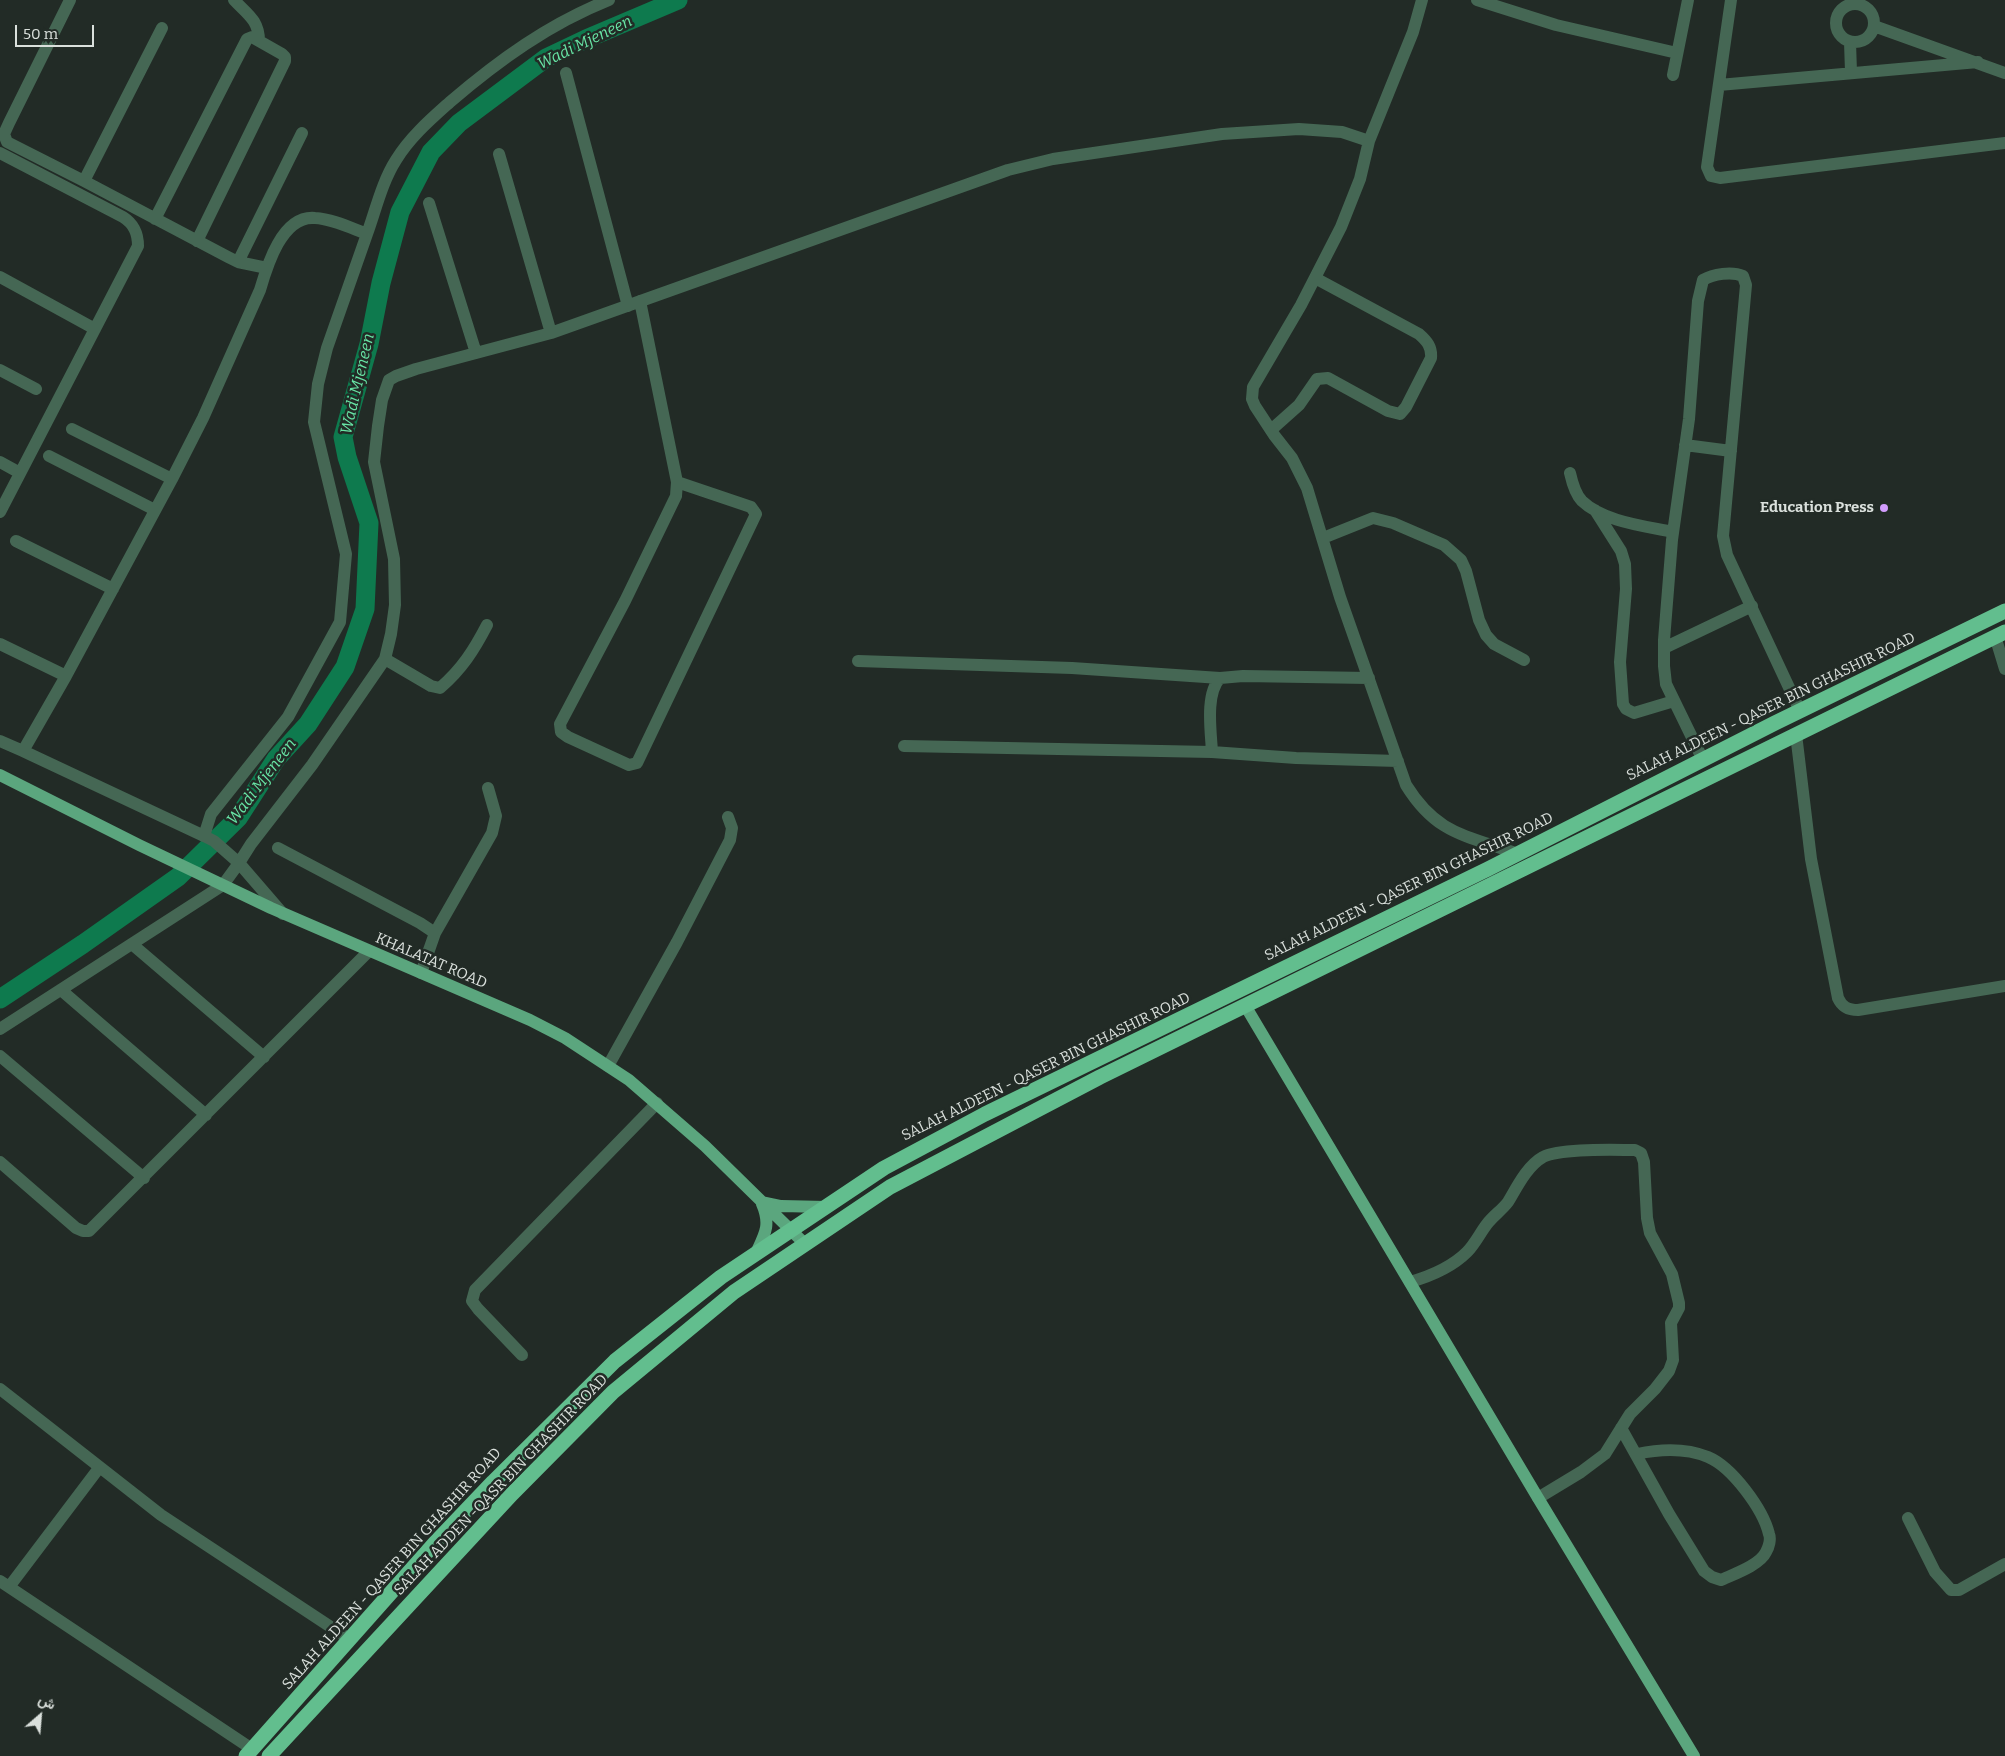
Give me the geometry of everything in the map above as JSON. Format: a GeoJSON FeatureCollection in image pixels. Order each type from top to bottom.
{"type":"FeatureCollection","features":[{"type":"Feature","properties":{"kind":"highway","name":"SALAH ALDEEN - QASER BIN GHASHIR ROAD"},"geometry":{"type":"LineString","coordinates":[[249,1753],[434,1544],[581,1393],[615,1361],[663,1322],[756,1253],[884,1168],[985,1114],[1518,854],[1800,711],[2005,610]]}},
{"type":"Feature","properties":{"kind":"highway","name":"SALAH ADDEN -QASR BIN GHASHIR ROAD"},"geometry":{"type":"LineString","coordinates":[[269,1756],[505,1502],[613,1392],[734,1292],[890,1188],[1100,1078],[2000,634]]}},
{"type":"Feature","properties":{"kind":"highway"},"geometry":{"type":"LineString","coordinates":[[884,1168],[890,1188]]}},
{"type":"Feature","properties":{"kind":"highway"},"geometry":{"type":"LineString","coordinates":[[295,1701],[308,1714]]}},
{"type":"Feature","properties":{"kind":"main road","name":"KHALATAT ROAD"},"geometry":{"type":"LineString","coordinates":[[0,775],[151,851],[283,914],[530,1020],[565,1038],[629,1080],[657,1104],[705,1146],[805,1244]]}},
{"type":"Feature","properties":{"kind":"main road"},"geometry":{"type":"LineString","coordinates":[[1246,1007],[1694,1756]]}},
{"type":"Feature","properties":{"kind":"main road"},"geometry":{"type":"LineString","coordinates":[[761,1201],[781,1206],[826,1207]]}},
{"type":"Feature","properties":{"kind":"main road"},"geometry":{"type":"LineString","coordinates":[[756,1253],[767,1223],[767,1216],[761,1201]]}},
{"type":"Feature","properties":{"kind":"street"},"geometry":{"type":"LineString","coordinates":[[70,0],[4,134],[7,142],[238,262],[267,268]]}},
{"type":"Feature","properties":{"kind":"street"},"geometry":{"type":"LineString","coordinates":[[234,0],[256,24],[259,30],[259,41]]}},
{"type":"Feature","properties":{"kind":"street"},"geometry":{"type":"LineString","coordinates":[[204,836],[211,814],[288,716],[340,622],[346,554],[314,422],[318,384],[328,348],[389,172],[412,138],[482,75],[540,34],[582,11],[609,0]]}},
{"type":"Feature","properties":{"kind":"street"},"geometry":{"type":"LineString","coordinates":[[1422,0],[1413,32],[1369,141],[1360,179],[1342,227],[1316,278],[1252,387],[1252,399],[1271,430],[1292,458],[1307,488],[1340,597],[1410,791],[1424,810],[1434,820],[1449,830],[1518,854]]}},
{"type":"Feature","properties":{"kind":"street"},"geometry":{"type":"LineString","coordinates":[[1477,0],[1556,25],[1677,54]]}},
{"type":"Feature","properties":{"kind":"street"},"geometry":{"type":"LineString","coordinates":[[1673,75],[1688,0]]}},
{"type":"Feature","properties":{"kind":"street"},"geometry":{"type":"LineString","coordinates":[[1731,0],[1707,167],[1711,176],[1720,178],[2005,143]]}},
{"type":"Feature","properties":{"kind":"street"},"geometry":{"type":"LineString","coordinates":[[1847,3],[1858,4],[1867,8],[1873,16],[1874,26],[1871,34],[1866,39],[1850,42],[1840,36],[1836,25],[1838,13],[1847,3]]}},
{"type":"Feature","properties":{"kind":"street"},"geometry":{"type":"LineString","coordinates":[[1874,26],[2005,73]]}},
{"type":"Feature","properties":{"kind":"street"},"geometry":{"type":"LineString","coordinates":[[84,181],[162,28]]}},
{"type":"Feature","properties":{"kind":"street"},"geometry":{"type":"LineString","coordinates":[[155,219],[248,39],[252,37],[282,54],[285,57],[285,61],[197,241]]}},
{"type":"Feature","properties":{"kind":"street"},"geometry":{"type":"LineString","coordinates":[[1850,42],[1851,72]]}},
{"type":"Feature","properties":{"kind":"street"},"geometry":{"type":"LineString","coordinates":[[1719,85],[1978,62]]}},
{"type":"Feature","properties":{"kind":"street"},"geometry":{"type":"LineString","coordinates":[[566,72],[628,306]]}},
{"type":"Feature","properties":{"kind":"street"},"geometry":{"type":"LineString","coordinates":[[0,1030],[223,886],[251,844],[312,765],[385,659],[395,605],[394,559],[374,462],[381,409],[389,380],[396,376],[552,333],[1008,170],[1053,159],[1222,134],[1299,129],[1342,132],[1369,141]]}},
{"type":"Feature","properties":{"kind":"street"},"geometry":{"type":"LineString","coordinates":[[238,262],[302,133]]}},
{"type":"Feature","properties":{"kind":"street"},"geometry":{"type":"LineString","coordinates":[[0,153],[117,213],[129,221],[135,228],[138,238],[138,246],[0,512]]}},
{"type":"Feature","properties":{"kind":"street"},"geometry":{"type":"LineString","coordinates":[[499,154],[552,333]]}},
{"type":"Feature","properties":{"kind":"street"},"geometry":{"type":"LineString","coordinates":[[430,203],[476,353]]}},
{"type":"Feature","properties":{"kind":"street"},"geometry":{"type":"LineString","coordinates":[[23,751],[66,676],[172,480],[203,418],[260,290],[277,245],[286,232],[301,220],[312,218],[324,219],[367,234]]}},
{"type":"Feature","properties":{"kind":"street"},"geometry":{"type":"LineString","coordinates":[[1703,760],[1666,684],[1664,648],[1673,532],[1685,445],[1700,289],[1704,280],[1711,276],[1736,273],[1743,276],[1746,285],[1723,536],[1727,555],[1800,711]]}},
{"type":"Feature","properties":{"kind":"street"},"geometry":{"type":"LineString","coordinates":[[0,277],[95,328]]}},
{"type":"Feature","properties":{"kind":"street"},"geometry":{"type":"LineString","coordinates":[[1271,430],[1299,405],[1317,379],[1328,378],[1388,411],[1400,414],[1406,407],[1431,358],[1432,350],[1419,334],[1316,278]]}},
{"type":"Feature","properties":{"kind":"street"},"geometry":{"type":"LineString","coordinates":[[640,301],[677,482],[674,501],[625,601],[560,724],[561,732],[568,737],[629,765],[637,763],[756,514],[751,507],[677,482]]}},
{"type":"Feature","properties":{"kind":"street"},"geometry":{"type":"LineString","coordinates":[[0,370],[36,389]]}},
{"type":"Feature","properties":{"kind":"street"},"geometry":{"type":"LineString","coordinates":[[72,429],[172,480]]}},
{"type":"Feature","properties":{"kind":"street"},"geometry":{"type":"LineString","coordinates":[[1685,445],[1731,451]]}},
{"type":"Feature","properties":{"kind":"street"},"geometry":{"type":"LineString","coordinates":[[49,456],[155,510]]}},
{"type":"Feature","properties":{"kind":"street"},"geometry":{"type":"LineString","coordinates":[[0,462],[20,473]]}},
{"type":"Feature","properties":{"kind":"street"},"geometry":{"type":"LineString","coordinates":[[1570,473],[1572,484],[1580,500],[1595,510],[1622,522],[1673,532]]}},
{"type":"Feature","properties":{"kind":"street"},"geometry":{"type":"LineString","coordinates":[[1595,510],[1621,551],[1625,564],[1626,589],[1620,662],[1623,704],[1626,710],[1634,713],[1674,701]]}},
{"type":"Feature","properties":{"kind":"street"},"geometry":{"type":"LineString","coordinates":[[1323,538],[1373,518],[1393,523],[1444,544],[1461,560],[1486,635],[1494,644],[1524,660]]}},
{"type":"Feature","properties":{"kind":"street"},"geometry":{"type":"LineString","coordinates":[[16,541],[113,589]]}},
{"type":"Feature","properties":{"kind":"street"},"geometry":{"type":"LineString","coordinates":[[1664,648],[1752,606]]}},
{"type":"Feature","properties":{"kind":"street"},"geometry":{"type":"LineString","coordinates":[[385,659],[431,686],[440,688],[451,679],[473,652],[486,625]]}},
{"type":"Feature","properties":{"kind":"street"},"geometry":{"type":"LineString","coordinates":[[2000,634],[2005,669]]}},
{"type":"Feature","properties":{"kind":"street"},"geometry":{"type":"LineString","coordinates":[[0,644],[66,676]]}},
{"type":"Feature","properties":{"kind":"street"},"geometry":{"type":"LineString","coordinates":[[858,660],[1072,668],[1220,678],[1243,676],[1369,678]]}},
{"type":"Feature","properties":{"kind":"street"},"geometry":{"type":"LineString","coordinates":[[1212,752],[1210,712],[1214,684],[1220,678]]}},
{"type":"Feature","properties":{"kind":"street"},"geometry":{"type":"LineString","coordinates":[[1796,734],[1812,859],[1840,1004],[1851,1010],[1858,1010],[2005,986]]}},
{"type":"Feature","properties":{"kind":"street"},"geometry":{"type":"LineString","coordinates":[[0,741],[214,841],[239,863],[283,914]]}},
{"type":"Feature","properties":{"kind":"street"},"geometry":{"type":"LineString","coordinates":[[904,746],[1212,752],[1296,758],[1398,761]]}},
{"type":"Feature","properties":{"kind":"street"},"geometry":{"type":"LineString","coordinates":[[421,973],[436,933],[492,834],[496,816],[488,788]]}},
{"type":"Feature","properties":{"kind":"street"},"geometry":{"type":"LineString","coordinates":[[608,1066],[677,942],[730,840],[732,828],[728,817]]}},
{"type":"Feature","properties":{"kind":"street"},"geometry":{"type":"LineString","coordinates":[[278,848],[436,933]]}},
{"type":"Feature","properties":{"kind":"street"},"geometry":{"type":"LineString","coordinates":[[133,945],[264,1057]]}},
{"type":"Feature","properties":{"kind":"street"},"geometry":{"type":"LineString","coordinates":[[0,1162],[76,1228],[84,1232],[90,1231],[369,952]]}},
{"type":"Feature","properties":{"kind":"street"},"geometry":{"type":"LineString","coordinates":[[61,990],[206,1115]]}},
{"type":"Feature","properties":{"kind":"street"},"geometry":{"type":"LineString","coordinates":[[0,1056],[144,1178]]}},
{"type":"Feature","properties":{"kind":"street"},"geometry":{"type":"LineString","coordinates":[[522,1355],[478,1309],[472,1300],[475,1290],[657,1104]]}},
{"type":"Feature","properties":{"kind":"street"},"geometry":{"type":"LineString","coordinates":[[1410,1282],[1434,1275],[1467,1253],[1489,1221],[1506,1204],[1520,1180],[1543,1157],[1581,1151],[1635,1150],[1642,1154],[1650,1234],[1672,1274],[1680,1303],[1671,1323],[1673,1360],[1669,1371],[1655,1389],[1630,1414],[1605,1454],[1598,1461],[1538,1498]]}},
{"type":"Feature","properties":{"kind":"street"},"geometry":{"type":"LineString","coordinates":[[0,1389],[161,1515],[349,1639]]}},
{"type":"Feature","properties":{"kind":"street"},"geometry":{"type":"LineString","coordinates":[[1620,1428],[1704,1571],[1712,1577],[1721,1580],[1751,1566],[1766,1554],[1770,1535],[1761,1515],[1734,1476],[1721,1464],[1708,1457],[1681,1451],[1661,1449],[1637,1454]]}},
{"type":"Feature","properties":{"kind":"street"},"geometry":{"type":"LineString","coordinates":[[99,1468],[5,1584],[249,1753]]}},
{"type":"Feature","properties":{"kind":"street"},"geometry":{"type":"LineString","coordinates":[[1908,1518],[1935,1572],[1951,1590],[1959,1590],[2005,1564]]}},
{"type":"Feature","properties":{"kind":"waterway","name":"Wadi Mjeneen"},"geometry":{"type":"LineString","coordinates":[[0,999],[83,944],[178,877],[238,818],[276,759],[308,724],[345,667],[365,609],[369,523],[347,457],[343,437],[369,344],[381,283],[400,212],[431,152],[459,123],[546,58],[678,0]]}},
{"type":"Feature","properties":{"kind":"place","name":"Education Press"},"geometry":{"type":"Point","coordinates":[1884,508]}}]}
